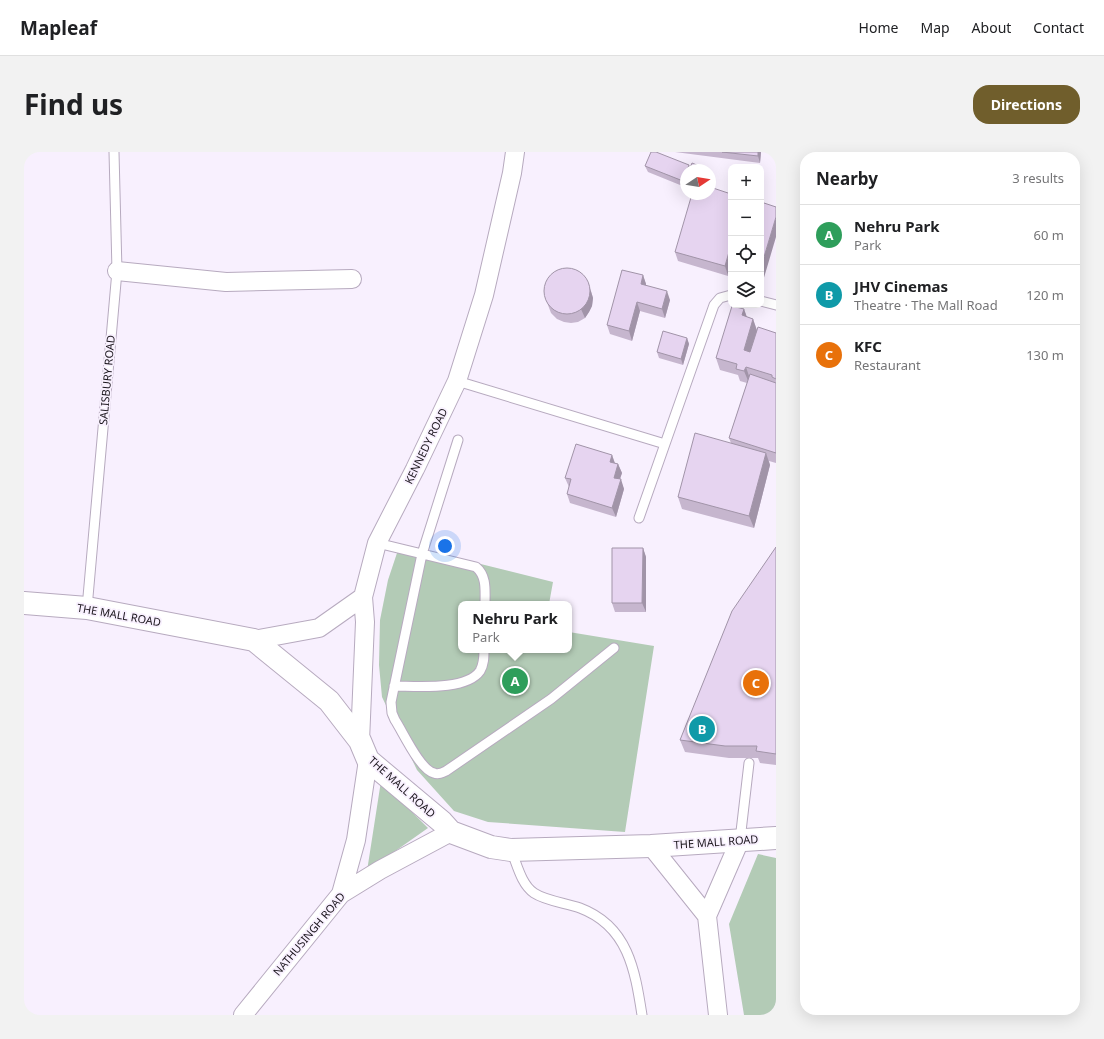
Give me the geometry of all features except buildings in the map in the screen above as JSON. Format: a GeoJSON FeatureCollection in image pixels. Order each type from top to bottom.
{"type":"FeatureCollection","features":[{"type":"Feature","properties":{"kind":"street","name":"KENNEDY ROAD"},"geometry":{"type":"LineString","coordinates":[[341,894],[356,840],[364,750],[363,597],[377,544],[457,381],[484,295],[512,173],[515,152]]}},
{"type":"Feature","properties":{"kind":"street"},"geometry":{"type":"LineString","coordinates":[[117,271],[226,282],[352,279]]}},
{"type":"Feature","properties":{"kind":"street"},"geometry":{"type":"LineString","coordinates":[[254,640],[318,628],[363,597]]}},
{"type":"Feature","properties":{"kind":"street","name":"THE MALL ROAD"},"geometry":{"type":"LineString","coordinates":[[24,603],[87,608],[254,640],[329,701],[364,750],[451,832],[491,847],[511,850],[651,846],[776,838]]}},
{"type":"Feature","properties":{"kind":"street","name":"NATHUSINGH ROAD"},"geometry":{"type":"LineString","coordinates":[[243,1015],[341,894],[380,870],[451,832]]}},
{"type":"Feature","properties":{"kind":"street"},"geometry":{"type":"LineString","coordinates":[[718,1015],[708,916],[740,840]]}},
{"type":"Feature","properties":{"kind":"street"},"geometry":{"type":"LineString","coordinates":[[651,846],[708,916]]}},
{"type":"Feature","properties":{"kind":"lane","name":"SALISBURY ROAD"},"geometry":{"type":"LineString","coordinates":[[87,608],[117,271],[114,152]]}},
{"type":"Feature","properties":{"kind":"lane"},"geometry":{"type":"LineString","coordinates":[[639,518],[714,305],[720,298],[728,296]]}},
{"type":"Feature","properties":{"kind":"lane"},"geometry":{"type":"LineString","coordinates":[[764,302],[776,305]]}},
{"type":"Feature","properties":{"kind":"lane"},"geometry":{"type":"LineString","coordinates":[[457,381],[665,444]]}},
{"type":"Feature","properties":{"kind":"lane"},"geometry":{"type":"LineString","coordinates":[[458,440],[422,554],[394,686],[391,708],[395,720],[422,764],[432,773],[438,774],[456,765],[551,699],[614,648]]}},
{"type":"Feature","properties":{"kind":"lane"},"geometry":{"type":"LineString","coordinates":[[377,544],[476,567],[480,570],[484,579],[485,601]]}},
{"type":"Feature","properties":{"kind":"lane"},"geometry":{"type":"LineString","coordinates":[[394,686],[444,686],[455,684],[470,678],[479,672],[484,663],[484,653]]}},
{"type":"Feature","properties":{"kind":"lane"},"geometry":{"type":"LineString","coordinates":[[740,840],[749,763]]}},
{"type":"Feature","properties":{"kind":"lane"},"geometry":{"type":"LineString","coordinates":[[511,850],[524,881],[534,893],[545,898],[579,907],[590,912],[603,920],[616,933],[629,955],[636,978],[642,1015]]}},
{"type":"Feature","properties":{"kind":"green space"},"geometry":{"type":"Polygon","coordinates":[[[400,544],[553,582],[550,601],[458,601],[458,653],[572,653],[572,632],[654,646],[625,832],[488,822],[454,811],[417,770],[382,697],[379,665],[380,620],[388,580],[400,544]]]}},
{"type":"Feature","properties":{"kind":"green space"},"geometry":{"type":"Polygon","coordinates":[[[381,781],[428,828],[367,871],[381,781]]]}},
{"type":"Feature","properties":{"kind":"green space"},"geometry":{"type":"Polygon","coordinates":[[[758,854],[776,858],[776,1015],[744,1015],[729,924],[758,854]]]}},
{"type":"Feature","properties":{"kind":"place","name":"Nehru Park"},"geometry":{"type":"Point","coordinates":[515,681]}},
{"type":"Feature","properties":{"kind":"place","name":"KFC"},"geometry":{"type":"Point","coordinates":[756,683]}},
{"type":"Feature","properties":{"kind":"place","name":"JHV Cinemas"},"geometry":{"type":"Point","coordinates":[702,729]}}]}
